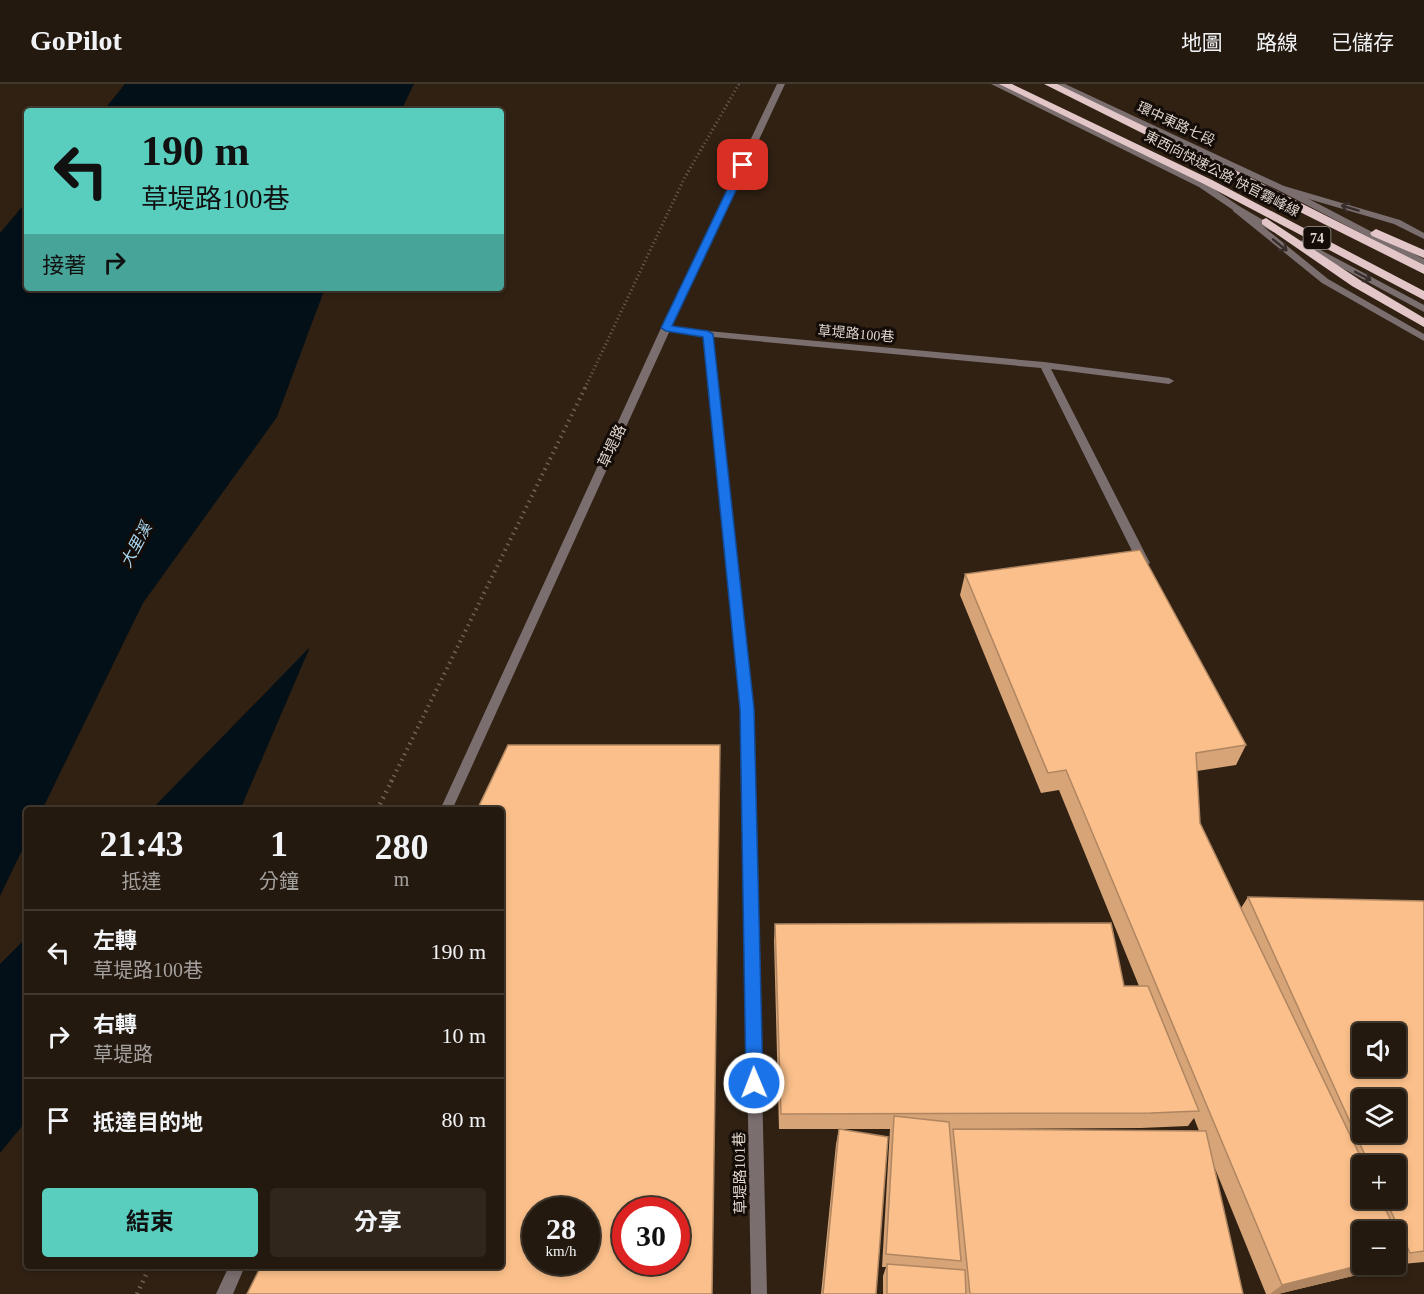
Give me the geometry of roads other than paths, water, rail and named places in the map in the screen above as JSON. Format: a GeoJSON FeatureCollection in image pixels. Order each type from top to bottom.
{"type":"FeatureCollection","features":[{"type":"Feature","properties":{"kind":"highway","name":"東西向快速公路 快官霧峰線"},"geometry":{"type":"LineString","coordinates":[[1004,84],[1208,182],[1424,296]]}},
{"type":"Feature","properties":{"kind":"highway","name":"東西向快速公路 快官霧峰線"},"geometry":{"type":"LineString","coordinates":[[1049,84],[1232,171],[1424,270]]}},
{"type":"Feature","properties":{"kind":"highway"},"geometry":{"type":"LineString","coordinates":[[1232,171],[1424,254]]}},
{"type":"Feature","properties":{"kind":"highway"},"geometry":{"type":"LineString","coordinates":[[1208,182],[1356,283],[1424,323]]}},
{"type":"Feature","properties":{"kind":"street","name":"草堤路"},"geometry":{"type":"LineString","coordinates":[[447,807],[666,328],[781,84]]}},
{"type":"Feature","properties":{"kind":"street"},"geometry":{"type":"LineString","coordinates":[[995,84],[1202,185],[1236,208],[1325,281],[1424,338]]}},
{"type":"Feature","properties":{"kind":"street","name":"環中東路七段"},"geometry":{"type":"LineString","coordinates":[[1059,84],[1281,188],[1424,263]]}},
{"type":"Feature","properties":{"kind":"street","name":"環中東路七段"},"geometry":{"type":"LineString","coordinates":[[1281,188],[1397,222],[1424,236]]}},
{"type":"Feature","properties":{"kind":"street"},"geometry":{"type":"LineString","coordinates":[[1236,208],[1424,309]]}},
{"type":"Feature","properties":{"kind":"street","name":"草堤路100巷"},"geometry":{"type":"LineString","coordinates":[[666,328],[708,334],[1044,365],[1169,381]]}},
{"type":"Feature","properties":{"kind":"street","name":"草堤路101巷"},"geometry":{"type":"LineString","coordinates":[[708,334],[747,709],[759,1294]]}},
{"type":"Feature","properties":{"kind":"street"},"geometry":{"type":"LineString","coordinates":[[1044,365],[1146,567]]}},
{"type":"Feature","properties":{"kind":"street"},"geometry":{"type":"LineString","coordinates":[[224,1294],[236,1269]]}},
{"type":"Feature","properties":{"kind":"water"},"geometry":{"type":"Polygon","coordinates":[[[125,84],[414,84],[402,108],[105,108],[125,84]]]}},
{"type":"Feature","properties":{"kind":"water","name":"大里溪"},"geometry":{"type":"Polygon","coordinates":[[[24,205],[24,291],[324,291],[277,417],[143,603],[43,807],[24,807],[24,846],[0,896],[0,233],[24,205]]]}},
{"type":"Feature","properties":{"kind":"water"},"geometry":{"type":"Polygon","coordinates":[[[310,647],[241,807],[154,807],[310,647]]]}},
{"type":"Feature","properties":{"kind":"water"},"geometry":{"type":"Polygon","coordinates":[[[24,940],[24,1124],[0,1153],[0,964],[24,940]]]}}]}
